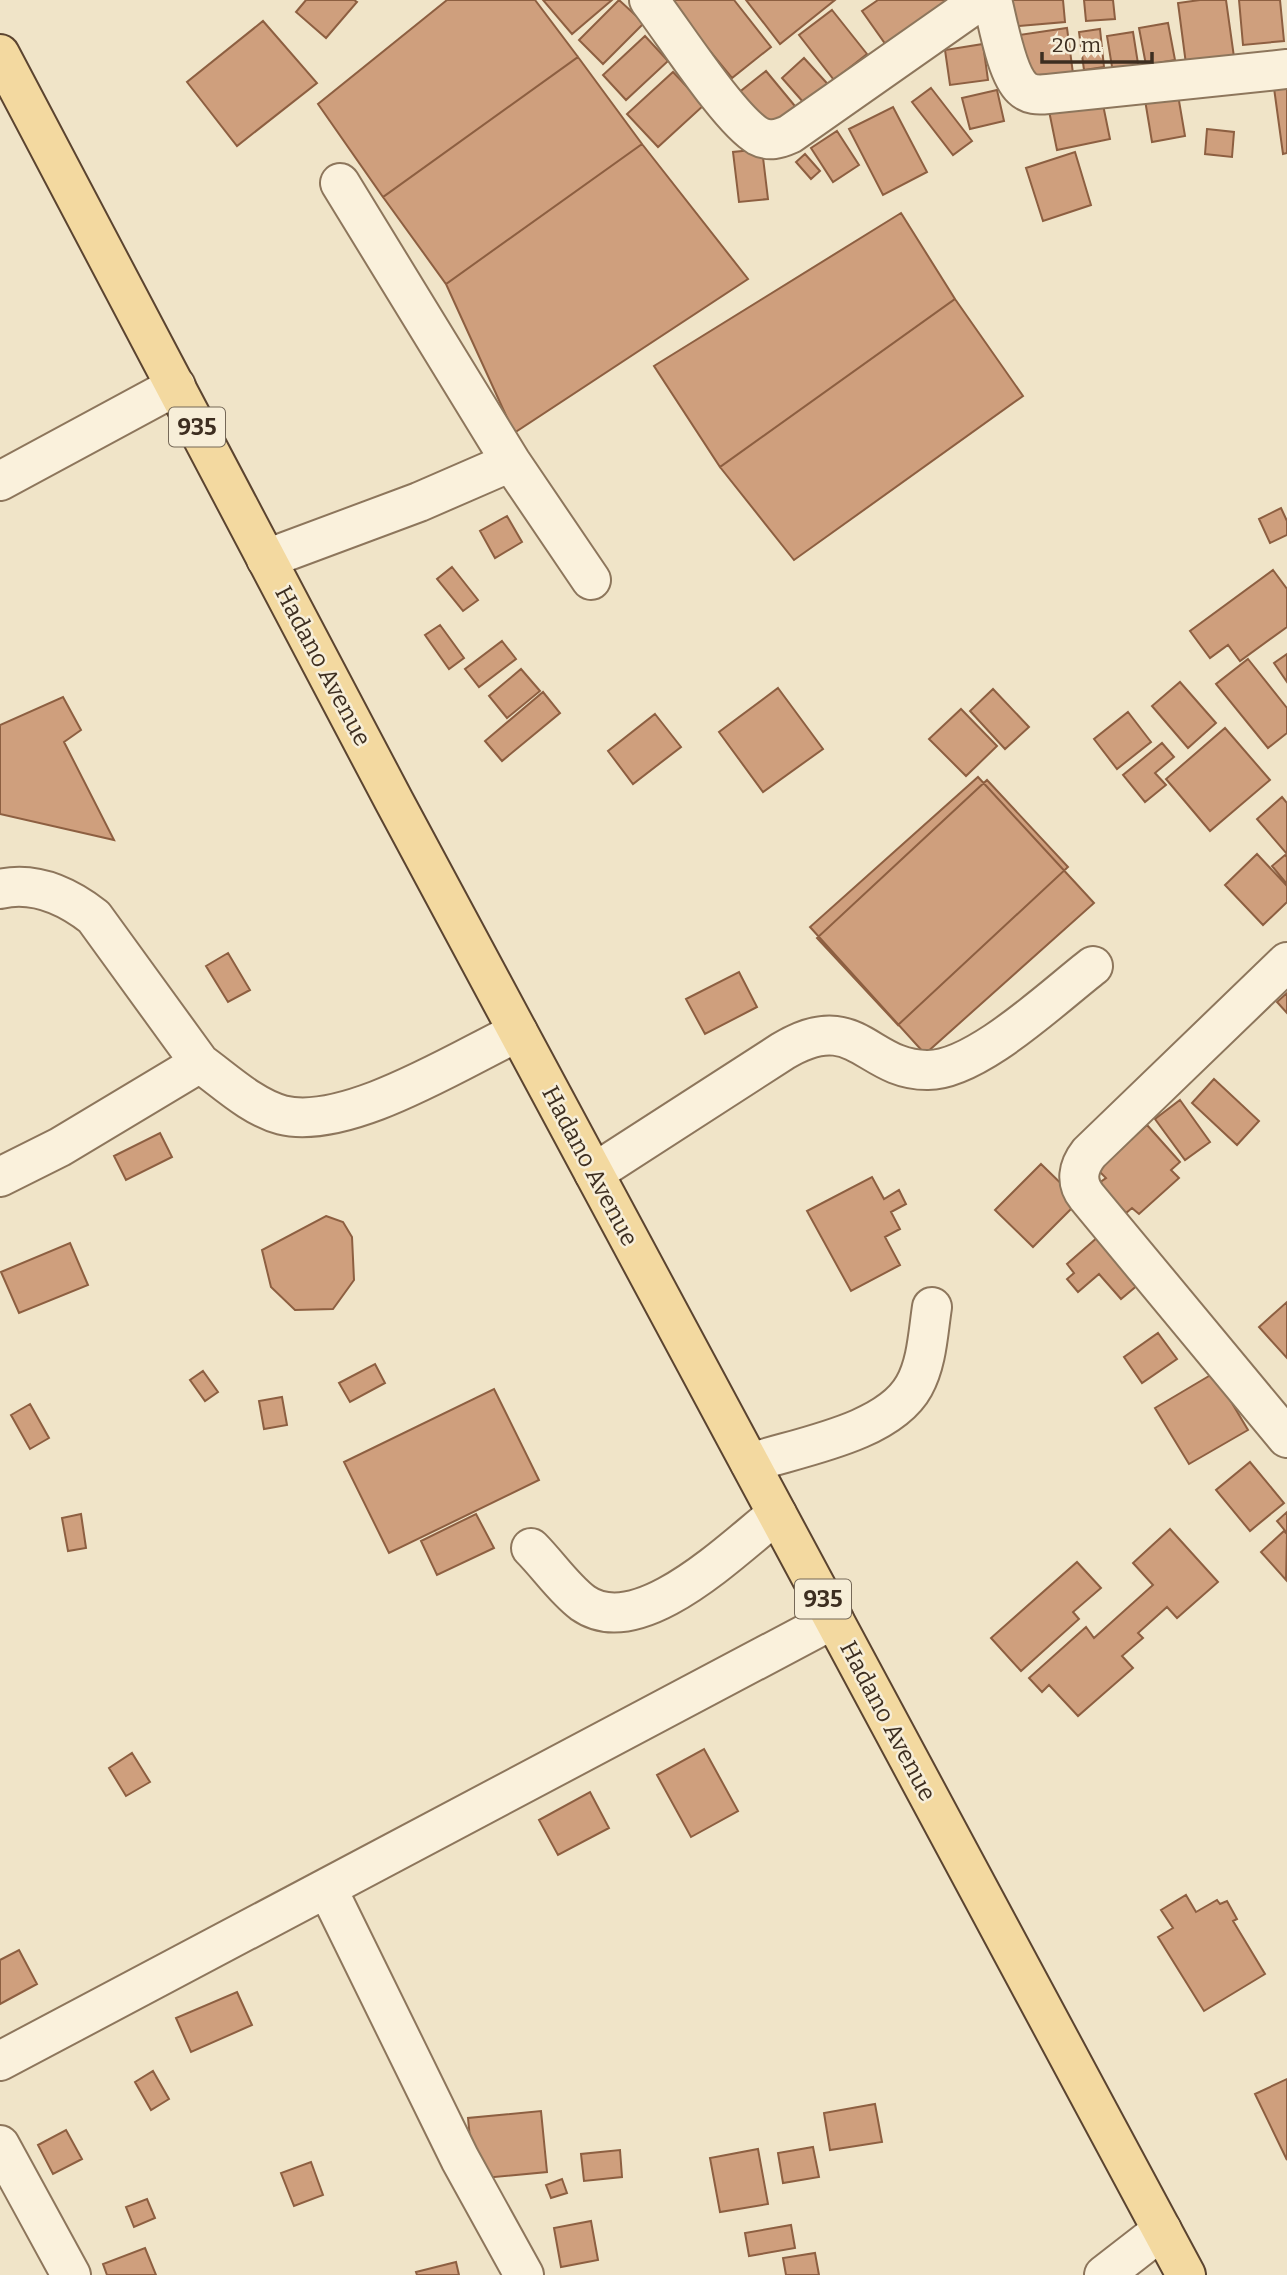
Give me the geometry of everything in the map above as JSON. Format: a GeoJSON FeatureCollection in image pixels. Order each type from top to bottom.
{"type":"FeatureCollection","features":[{"type":"Feature","properties":{"kind":"main road","name":"Hadano Avenue"},"geometry":{"type":"LineString","coordinates":[[0,54],[394,801],[1186,2275]]}},
{"type":"Feature","properties":{"kind":"street"},"geometry":{"type":"LineString","coordinates":[[649,0],[737,117],[759,136],[774,139],[790,134],[981,0]]}},
{"type":"Feature","properties":{"kind":"street"},"geometry":{"type":"LineString","coordinates":[[992,0],[1015,78],[1024,90],[1031,93],[1048,94],[1287,69]]}},
{"type":"Feature","properties":{"kind":"street"},"geometry":{"type":"LineString","coordinates":[[340,183],[511,462],[591,580]]}},
{"type":"Feature","properties":{"kind":"street"},"geometry":{"type":"LineString","coordinates":[[0,481],[176,386]]}},
{"type":"Feature","properties":{"kind":"street"},"geometry":{"type":"LineString","coordinates":[[266,559],[419,502],[511,462]]}},
{"type":"Feature","properties":{"kind":"street"},"geometry":{"type":"LineString","coordinates":[[0,889],[15,886],[43,890],[72,900],[94,917],[200,1063],[247,1098],[282,1115],[314,1117],[345,1112],[380,1099],[518,1032]]}},
{"type":"Feature","properties":{"kind":"street"},"geometry":{"type":"LineString","coordinates":[[1287,962],[1089,1153],[1082,1162],[1079,1177],[1087,1196],[1287,1437]]}},
{"type":"Feature","properties":{"kind":"street"},"geometry":{"type":"LineString","coordinates":[[594,1173],[783,1051],[812,1036],[823,1033],[841,1037],[910,1068],[946,1068],[988,1048],[1093,966]]}},
{"type":"Feature","properties":{"kind":"street"},"geometry":{"type":"LineString","coordinates":[[0,1177],[60,1147],[200,1063]]}},
{"type":"Feature","properties":{"kind":"street"},"geometry":{"type":"LineString","coordinates":[[750,1463],[869,1425],[903,1403],[922,1367],[932,1307]]}},
{"type":"Feature","properties":{"kind":"street"},"geometry":{"type":"LineString","coordinates":[[531,1548],[583,1602],[613,1613],[630,1611],[648,1607],[671,1595],[778,1514]]}},
{"type":"Feature","properties":{"kind":"street"},"geometry":{"type":"LineString","coordinates":[[0,2061],[834,1619]]}},
{"type":"Feature","properties":{"kind":"street"},"geometry":{"type":"LineString","coordinates":[[327,1888],[460,2159],[524,2275]]}},
{"type":"Feature","properties":{"kind":"street"},"geometry":{"type":"LineString","coordinates":[[0,2145],[71,2275]]}},
{"type":"Feature","properties":{"kind":"street"},"geometry":{"type":"LineString","coordinates":[[1104,2275],[1162,2230]]}},
{"type":"Feature","properties":{"kind":"building"},"geometry":{"type":"Polygon","coordinates":[[[306,0],[357,2],[326,38],[296,12],[306,0]]]}},
{"type":"Feature","properties":{"kind":"building"},"geometry":{"type":"Polygon","coordinates":[[[447,0],[535,0],[578,57],[383,197],[318,104],[447,0]]]}},
{"type":"Feature","properties":{"kind":"building"},"geometry":{"type":"Polygon","coordinates":[[[543,0],[612,0],[572,34],[543,0]]]}},
{"type":"Feature","properties":{"kind":"building"},"geometry":{"type":"Polygon","coordinates":[[[619,0],[644,23],[603,64],[579,40],[619,0]]]}},
{"type":"Feature","properties":{"kind":"building"},"geometry":{"type":"Polygon","coordinates":[[[668,0],[734,0],[771,47],[732,78],[668,0]]]}},
{"type":"Feature","properties":{"kind":"building"},"geometry":{"type":"Polygon","coordinates":[[[746,0],[835,0],[780,44],[746,0]]]}},
{"type":"Feature","properties":{"kind":"building"},"geometry":{"type":"Polygon","coordinates":[[[878,0],[966,0],[891,52],[862,11],[878,0]]]}},
{"type":"Feature","properties":{"kind":"building"},"geometry":{"type":"Polygon","coordinates":[[[1004,0],[1063,0],[1065,22],[1006,27],[1004,0]]]}},
{"type":"Feature","properties":{"kind":"building"},"geometry":{"type":"Polygon","coordinates":[[[1084,0],[1113,0],[1115,19],[1086,21],[1084,0]]]}},
{"type":"Feature","properties":{"kind":"building"},"geometry":{"type":"Polygon","coordinates":[[[1226,0],[1234,57],[1186,64],[1178,3],[1226,0]]]}},
{"type":"Feature","properties":{"kind":"building"},"geometry":{"type":"Polygon","coordinates":[[[1239,0],[1280,0],[1284,41],[1243,45],[1239,0]]]}},
{"type":"Feature","properties":{"kind":"building"},"geometry":{"type":"Polygon","coordinates":[[[832,10],[867,54],[834,80],[799,35],[832,10]]]}},
{"type":"Feature","properties":{"kind":"building"},"geometry":{"type":"Polygon","coordinates":[[[263,21],[317,83],[237,146],[187,82],[263,21]]]}},
{"type":"Feature","properties":{"kind":"building"},"geometry":{"type":"Polygon","coordinates":[[[1168,23],[1175,60],[1146,65],[1139,28],[1168,23]]]}},
{"type":"Feature","properties":{"kind":"building"},"geometry":{"type":"Polygon","coordinates":[[[1067,28],[1074,81],[1026,88],[1019,35],[1067,28]]]}},
{"type":"Feature","properties":{"kind":"building"},"geometry":{"type":"Polygon","coordinates":[[[1100,29],[1104,67],[1084,70],[1079,32],[1100,29]]]}},
{"type":"Feature","properties":{"kind":"building"},"geometry":{"type":"Polygon","coordinates":[[[1133,32],[1139,70],[1113,73],[1107,36],[1133,32]]]}},
{"type":"Feature","properties":{"kind":"building"},"geometry":{"type":"Polygon","coordinates":[[[645,36],[668,61],[626,100],[603,75],[645,36]]]}},
{"type":"Feature","properties":{"kind":"building"},"geometry":{"type":"Polygon","coordinates":[[[983,44],[988,80],[950,85],[945,50],[983,44]]]}},
{"type":"Feature","properties":{"kind":"building"},"geometry":{"type":"Polygon","coordinates":[[[578,57],[642,144],[446,284],[383,197],[578,57]]]}},
{"type":"Feature","properties":{"kind":"building"},"geometry":{"type":"Polygon","coordinates":[[[804,58],[834,91],[811,111],[782,78],[804,58]]]}},
{"type":"Feature","properties":{"kind":"building"},"geometry":{"type":"Polygon","coordinates":[[[766,71],[799,111],[771,135],[737,94],[766,71]]]}},
{"type":"Feature","properties":{"kind":"building"},"geometry":{"type":"Polygon","coordinates":[[[673,72],[704,105],[658,147],[627,114],[673,72]]]}},
{"type":"Feature","properties":{"kind":"building"},"geometry":{"type":"Polygon","coordinates":[[[1287,86],[1287,153],[1283,154],[1274,88],[1287,86]]]}},
{"type":"Feature","properties":{"kind":"building"},"geometry":{"type":"Polygon","coordinates":[[[931,88],[972,141],[953,155],[912,102],[931,88]]]}},
{"type":"Feature","properties":{"kind":"building"},"geometry":{"type":"Polygon","coordinates":[[[997,90],[1004,121],[970,129],[962,98],[997,90]]]}},
{"type":"Feature","properties":{"kind":"building"},"geometry":{"type":"Polygon","coordinates":[[[1101,95],[1110,139],[1057,150],[1048,106],[1101,95]]]}},
{"type":"Feature","properties":{"kind":"building"},"geometry":{"type":"Polygon","coordinates":[[[1178,95],[1185,136],[1152,142],[1145,100],[1178,95]]]}},
{"type":"Feature","properties":{"kind":"building"},"geometry":{"type":"Polygon","coordinates":[[[893,107],[927,172],[883,195],[849,129],[893,107]]]}},
{"type":"Feature","properties":{"kind":"building"},"geometry":{"type":"Polygon","coordinates":[[[1207,129],[1234,132],[1232,157],[1205,154],[1207,129]]]}},
{"type":"Feature","properties":{"kind":"building"},"geometry":{"type":"Polygon","coordinates":[[[837,131],[859,165],[833,182],[811,148],[837,131]]]}},
{"type":"Feature","properties":{"kind":"building"},"geometry":{"type":"Polygon","coordinates":[[[642,144],[748,279],[514,433],[446,284],[642,144]]]}},
{"type":"Feature","properties":{"kind":"building"},"geometry":{"type":"Polygon","coordinates":[[[762,149],[768,199],[739,202],[733,152],[762,149]]]}},
{"type":"Feature","properties":{"kind":"building"},"geometry":{"type":"Polygon","coordinates":[[[1075,152],[1091,205],[1043,221],[1026,168],[1075,152]]]}},
{"type":"Feature","properties":{"kind":"building"},"geometry":{"type":"Polygon","coordinates":[[[805,154],[820,171],[811,179],[796,162],[805,154]]]}},
{"type":"Feature","properties":{"kind":"building"},"geometry":{"type":"Polygon","coordinates":[[[901,213],[955,299],[720,467],[654,366],[901,213]]]}},
{"type":"Feature","properties":{"kind":"building"},"geometry":{"type":"Polygon","coordinates":[[[955,299],[1023,396],[794,560],[720,467],[955,299]]]}},
{"type":"Feature","properties":{"kind":"building"},"geometry":{"type":"Polygon","coordinates":[[[1281,508],[1287,521],[1287,535],[1270,543],[1259,519],[1281,508]]]}},
{"type":"Feature","properties":{"kind":"building"},"geometry":{"type":"Polygon","coordinates":[[[507,516],[522,542],[495,558],[480,531],[507,516]]]}},
{"type":"Feature","properties":{"kind":"building"},"geometry":{"type":"Polygon","coordinates":[[[452,567],[478,600],[463,611],[437,579],[452,567]]]}},
{"type":"Feature","properties":{"kind":"building"},"geometry":{"type":"Polygon","coordinates":[[[1273,570],[1287,589],[1287,627],[1240,661],[1228,645],[1210,658],[1190,631],[1273,570]]]}},
{"type":"Feature","properties":{"kind":"building"},"geometry":{"type":"Polygon","coordinates":[[[440,625],[464,658],[449,669],[425,635],[440,625]]]}},
{"type":"Feature","properties":{"kind":"building"},"geometry":{"type":"Polygon","coordinates":[[[502,641],[516,659],[479,687],[465,669],[502,641]]]}},
{"type":"Feature","properties":{"kind":"building"},"geometry":{"type":"Polygon","coordinates":[[[1287,654],[1287,682],[1274,663],[1287,654]]]}},
{"type":"Feature","properties":{"kind":"building"},"geometry":{"type":"Polygon","coordinates":[[[1248,659],[1287,708],[1287,733],[1268,748],[1216,684],[1248,659]]]}},
{"type":"Feature","properties":{"kind":"building"},"geometry":{"type":"Polygon","coordinates":[[[521,669],[540,691],[507,718],[489,696],[521,669]]]}},
{"type":"Feature","properties":{"kind":"building"},"geometry":{"type":"Polygon","coordinates":[[[1180,682],[1216,723],[1188,748],[1152,706],[1180,682]]]}},
{"type":"Feature","properties":{"kind":"building"},"geometry":{"type":"Polygon","coordinates":[[[778,688],[823,749],[763,792],[719,732],[778,688]]]}},
{"type":"Feature","properties":{"kind":"building"},"geometry":{"type":"Polygon","coordinates":[[[993,689],[1029,727],[1005,749],[970,711],[993,689]]]}},
{"type":"Feature","properties":{"kind":"building"},"geometry":{"type":"Polygon","coordinates":[[[543,692],[560,713],[502,761],[485,741],[543,692]]]}},
{"type":"Feature","properties":{"kind":"building"},"geometry":{"type":"Polygon","coordinates":[[[63,697],[81,730],[64,742],[114,840],[0,814],[0,725],[63,697]]]}},
{"type":"Feature","properties":{"kind":"building"},"geometry":{"type":"Polygon","coordinates":[[[961,709],[997,746],[966,776],[929,739],[961,709]]]}},
{"type":"Feature","properties":{"kind":"building"},"geometry":{"type":"Polygon","coordinates":[[[1128,712],[1151,742],[1117,769],[1094,739],[1128,712]]]}},
{"type":"Feature","properties":{"kind":"building"},"geometry":{"type":"Polygon","coordinates":[[[655,714],[681,747],[633,784],[608,751],[655,714]]]}},
{"type":"Feature","properties":{"kind":"building"},"geometry":{"type":"Polygon","coordinates":[[[1225,728],[1270,780],[1210,831],[1166,779],[1225,728]]]}},
{"type":"Feature","properties":{"kind":"building"},"geometry":{"type":"Polygon","coordinates":[[[1162,743],[1174,757],[1155,773],[1166,785],[1145,802],[1123,775],[1162,743]]]}},
{"type":"Feature","properties":{"kind":"building"},"geometry":{"type":"Polygon","coordinates":[[[978,777],[1094,903],[925,1054],[810,927],[978,777]]]}},
{"type":"Feature","properties":{"kind":"building"},"geometry":{"type":"Polygon","coordinates":[[[987,780],[1068,867],[898,1025],[817,938],[987,780]]]}},
{"type":"Feature","properties":{"kind":"building"},"geometry":{"type":"Polygon","coordinates":[[[1282,797],[1287,803],[1287,854],[1257,819],[1282,797]]]}},
{"type":"Feature","properties":{"kind":"building"},"geometry":{"type":"Polygon","coordinates":[[[1257,854],[1287,886],[1287,902],[1263,925],[1225,885],[1257,854]]]}},
{"type":"Feature","properties":{"kind":"building"},"geometry":{"type":"Polygon","coordinates":[[[1285,855],[1287,857],[1287,884],[1272,866],[1285,855]]]}},
{"type":"Feature","properties":{"kind":"building"},"geometry":{"type":"Polygon","coordinates":[[[228,953],[250,990],[228,1002],[206,966],[228,953]]]}},
{"type":"Feature","properties":{"kind":"building"},"geometry":{"type":"Polygon","coordinates":[[[739,972],[757,1007],[705,1034],[686,999],[739,972]]]}},
{"type":"Feature","properties":{"kind":"building"},"geometry":{"type":"Polygon","coordinates":[[[1287,993],[1287,1013],[1277,1002],[1287,993]]]}},
{"type":"Feature","properties":{"kind":"building"},"geometry":{"type":"Polygon","coordinates":[[[1214,1079],[1259,1121],[1237,1145],[1192,1103],[1214,1079]]]}},
{"type":"Feature","properties":{"kind":"building"},"geometry":{"type":"Polygon","coordinates":[[[1180,1100],[1210,1142],[1185,1160],[1155,1119],[1180,1100]]]}},
{"type":"Feature","properties":{"kind":"building"},"geometry":{"type":"Polygon","coordinates":[[[1147,1125],[1180,1162],[1171,1170],[1179,1178],[1139,1214],[1132,1208],[1126,1213],[1099,1183],[1106,1178],[1098,1170],[1147,1125]]]}},
{"type":"Feature","properties":{"kind":"building"},"geometry":{"type":"Polygon","coordinates":[[[160,1133],[172,1157],[126,1180],[114,1156],[160,1133]]]}},
{"type":"Feature","properties":{"kind":"building"},"geometry":{"type":"Polygon","coordinates":[[[1041,1164],[1079,1201],[1033,1247],[995,1210],[1041,1164]]]}},
{"type":"Feature","properties":{"kind":"building"},"geometry":{"type":"Polygon","coordinates":[[[872,1177],[884,1199],[899,1190],[906,1204],[891,1212],[900,1229],[885,1237],[900,1265],[851,1291],[807,1211],[872,1177]]]}},
{"type":"Feature","properties":{"kind":"building"},"geometry":{"type":"Polygon","coordinates":[[[326,1216],[343,1222],[352,1237],[354,1280],[333,1309],[295,1310],[271,1287],[262,1250],[326,1216]]]}},
{"type":"Feature","properties":{"kind":"building"},"geometry":{"type":"Polygon","coordinates":[[[1107,1229],[1139,1284],[1121,1299],[1099,1274],[1078,1292],[1067,1279],[1074,1273],[1067,1264],[1107,1229]]]}},
{"type":"Feature","properties":{"kind":"building"},"geometry":{"type":"Polygon","coordinates":[[[70,1243],[88,1285],[19,1313],[1,1272],[70,1243]]]}},
{"type":"Feature","properties":{"kind":"building"},"geometry":{"type":"Polygon","coordinates":[[[1287,1302],[1287,1358],[1259,1327],[1287,1302]]]}},
{"type":"Feature","properties":{"kind":"building"},"geometry":{"type":"Polygon","coordinates":[[[1158,1333],[1177,1359],[1142,1383],[1124,1357],[1158,1333]]]}},
{"type":"Feature","properties":{"kind":"building"},"geometry":{"type":"Polygon","coordinates":[[[375,1364],[385,1383],[350,1402],[339,1383],[375,1364]]]}},
{"type":"Feature","properties":{"kind":"building"},"geometry":{"type":"Polygon","coordinates":[[[203,1371],[218,1392],[205,1401],[190,1380],[203,1371]]]}},
{"type":"Feature","properties":{"kind":"building"},"geometry":{"type":"Polygon","coordinates":[[[1214,1373],[1248,1430],[1189,1464],[1155,1408],[1214,1373]]]}},
{"type":"Feature","properties":{"kind":"building"},"geometry":{"type":"Polygon","coordinates":[[[494,1389],[539,1480],[389,1553],[344,1462],[494,1389]]]}},
{"type":"Feature","properties":{"kind":"building"},"geometry":{"type":"Polygon","coordinates":[[[282,1397],[287,1425],[264,1429],[259,1401],[282,1397]]]}},
{"type":"Feature","properties":{"kind":"building"},"geometry":{"type":"Polygon","coordinates":[[[30,1404],[49,1438],[30,1449],[11,1415],[30,1404]]]}},
{"type":"Feature","properties":{"kind":"building"},"geometry":{"type":"Polygon","coordinates":[[[1250,1462],[1284,1503],[1250,1531],[1216,1490],[1250,1462]]]}},
{"type":"Feature","properties":{"kind":"building"},"geometry":{"type":"Polygon","coordinates":[[[1287,1512],[1287,1533],[1277,1521],[1287,1512]]]}},
{"type":"Feature","properties":{"kind":"building"},"geometry":{"type":"Polygon","coordinates":[[[81,1514],[86,1548],[68,1551],[62,1518],[81,1514]]]}},
{"type":"Feature","properties":{"kind":"building"},"geometry":{"type":"Polygon","coordinates":[[[476,1514],[494,1548],[437,1575],[421,1541],[476,1514]]]}},
{"type":"Feature","properties":{"kind":"building"},"geometry":{"type":"Polygon","coordinates":[[[1170,1529],[1218,1582],[1177,1618],[1167,1607],[1138,1633],[1143,1638],[1122,1656],[1133,1668],[1078,1716],[1049,1685],[1042,1692],[1029,1678],[1086,1627],[1094,1638],[1153,1585],[1133,1563],[1170,1529]]]}},
{"type":"Feature","properties":{"kind":"building"},"geometry":{"type":"Polygon","coordinates":[[[1284,1531],[1287,1534],[1286,1580],[1261,1552],[1284,1531]]]}},
{"type":"Feature","properties":{"kind":"building"},"geometry":{"type":"Polygon","coordinates":[[[1077,1562],[1101,1588],[1073,1612],[1079,1619],[1021,1671],[991,1638],[1077,1562]]]}},
{"type":"Feature","properties":{"kind":"building"},"geometry":{"type":"Polygon","coordinates":[[[704,1749],[738,1811],[691,1837],[657,1775],[704,1749]]]}},
{"type":"Feature","properties":{"kind":"building"},"geometry":{"type":"Polygon","coordinates":[[[132,1753],[150,1782],[126,1796],[109,1768],[132,1753]]]}},
{"type":"Feature","properties":{"kind":"building"},"geometry":{"type":"Polygon","coordinates":[[[590,1792],[609,1828],[558,1855],[539,1820],[590,1792]]]}},
{"type":"Feature","properties":{"kind":"building"},"geometry":{"type":"Polygon","coordinates":[[[1186,1895],[1196,1912],[1217,1900],[1220,1904],[1227,1901],[1237,1919],[1233,1921],[1265,1974],[1204,2011],[1158,1937],[1173,1928],[1161,1910],[1186,1895]]]}},
{"type":"Feature","properties":{"kind":"building"},"geometry":{"type":"Polygon","coordinates":[[[19,1950],[37,1984],[0,2004],[0,1960],[19,1950]]]}},
{"type":"Feature","properties":{"kind":"building"},"geometry":{"type":"Polygon","coordinates":[[[237,1992],[252,2025],[191,2052],[176,2018],[237,1992]]]}},
{"type":"Feature","properties":{"kind":"building"},"geometry":{"type":"Polygon","coordinates":[[[153,2071],[169,2099],[151,2110],[135,2082],[153,2071]]]}},
{"type":"Feature","properties":{"kind":"building"},"geometry":{"type":"Polygon","coordinates":[[[1287,2079],[1287,2160],[1255,2094],[1287,2079]]]}},
{"type":"Feature","properties":{"kind":"building"},"geometry":{"type":"Polygon","coordinates":[[[875,2104],[882,2142],[830,2150],[824,2113],[875,2104]]]}},
{"type":"Feature","properties":{"kind":"building"},"geometry":{"type":"Polygon","coordinates":[[[541,2111],[547,2172],[474,2179],[468,2118],[541,2111]]]}},
{"type":"Feature","properties":{"kind":"building"},"geometry":{"type":"Polygon","coordinates":[[[66,2130],[82,2159],[53,2174],[38,2145],[66,2130]]]}},
{"type":"Feature","properties":{"kind":"building"},"geometry":{"type":"Polygon","coordinates":[[[813,2147],[819,2177],[783,2183],[778,2153],[813,2147]]]}},
{"type":"Feature","properties":{"kind":"building"},"geometry":{"type":"Polygon","coordinates":[[[758,2149],[768,2204],[720,2212],[710,2158],[758,2149]]]}},
{"type":"Feature","properties":{"kind":"building"},"geometry":{"type":"Polygon","coordinates":[[[620,2150],[622,2177],[584,2181],[581,2154],[620,2150]]]}},
{"type":"Feature","properties":{"kind":"building"},"geometry":{"type":"Polygon","coordinates":[[[311,2162],[323,2195],[294,2206],[281,2173],[311,2162]]]}},
{"type":"Feature","properties":{"kind":"building"},"geometry":{"type":"Polygon","coordinates":[[[562,2179],[567,2193],[551,2198],[546,2185],[562,2179]]]}},
{"type":"Feature","properties":{"kind":"building"},"geometry":{"type":"Polygon","coordinates":[[[147,2199],[155,2218],[134,2227],[126,2207],[147,2199]]]}},
{"type":"Feature","properties":{"kind":"building"},"geometry":{"type":"Polygon","coordinates":[[[591,2221],[598,2260],[561,2267],[554,2228],[591,2221]]]}},
{"type":"Feature","properties":{"kind":"building"},"geometry":{"type":"Polygon","coordinates":[[[791,2225],[795,2248],[749,2256],[745,2233],[791,2225]]]}},
{"type":"Feature","properties":{"kind":"building"},"geometry":{"type":"Polygon","coordinates":[[[145,2248],[156,2275],[107,2275],[103,2264],[145,2248]]]}},
{"type":"Feature","properties":{"kind":"building"},"geometry":{"type":"Polygon","coordinates":[[[815,2253],[819,2275],[786,2275],[783,2258],[815,2253]]]}},
{"type":"Feature","properties":{"kind":"building"},"geometry":{"type":"Polygon","coordinates":[[[456,2262],[459,2275],[417,2275],[416,2272],[456,2262]]]}}]}
